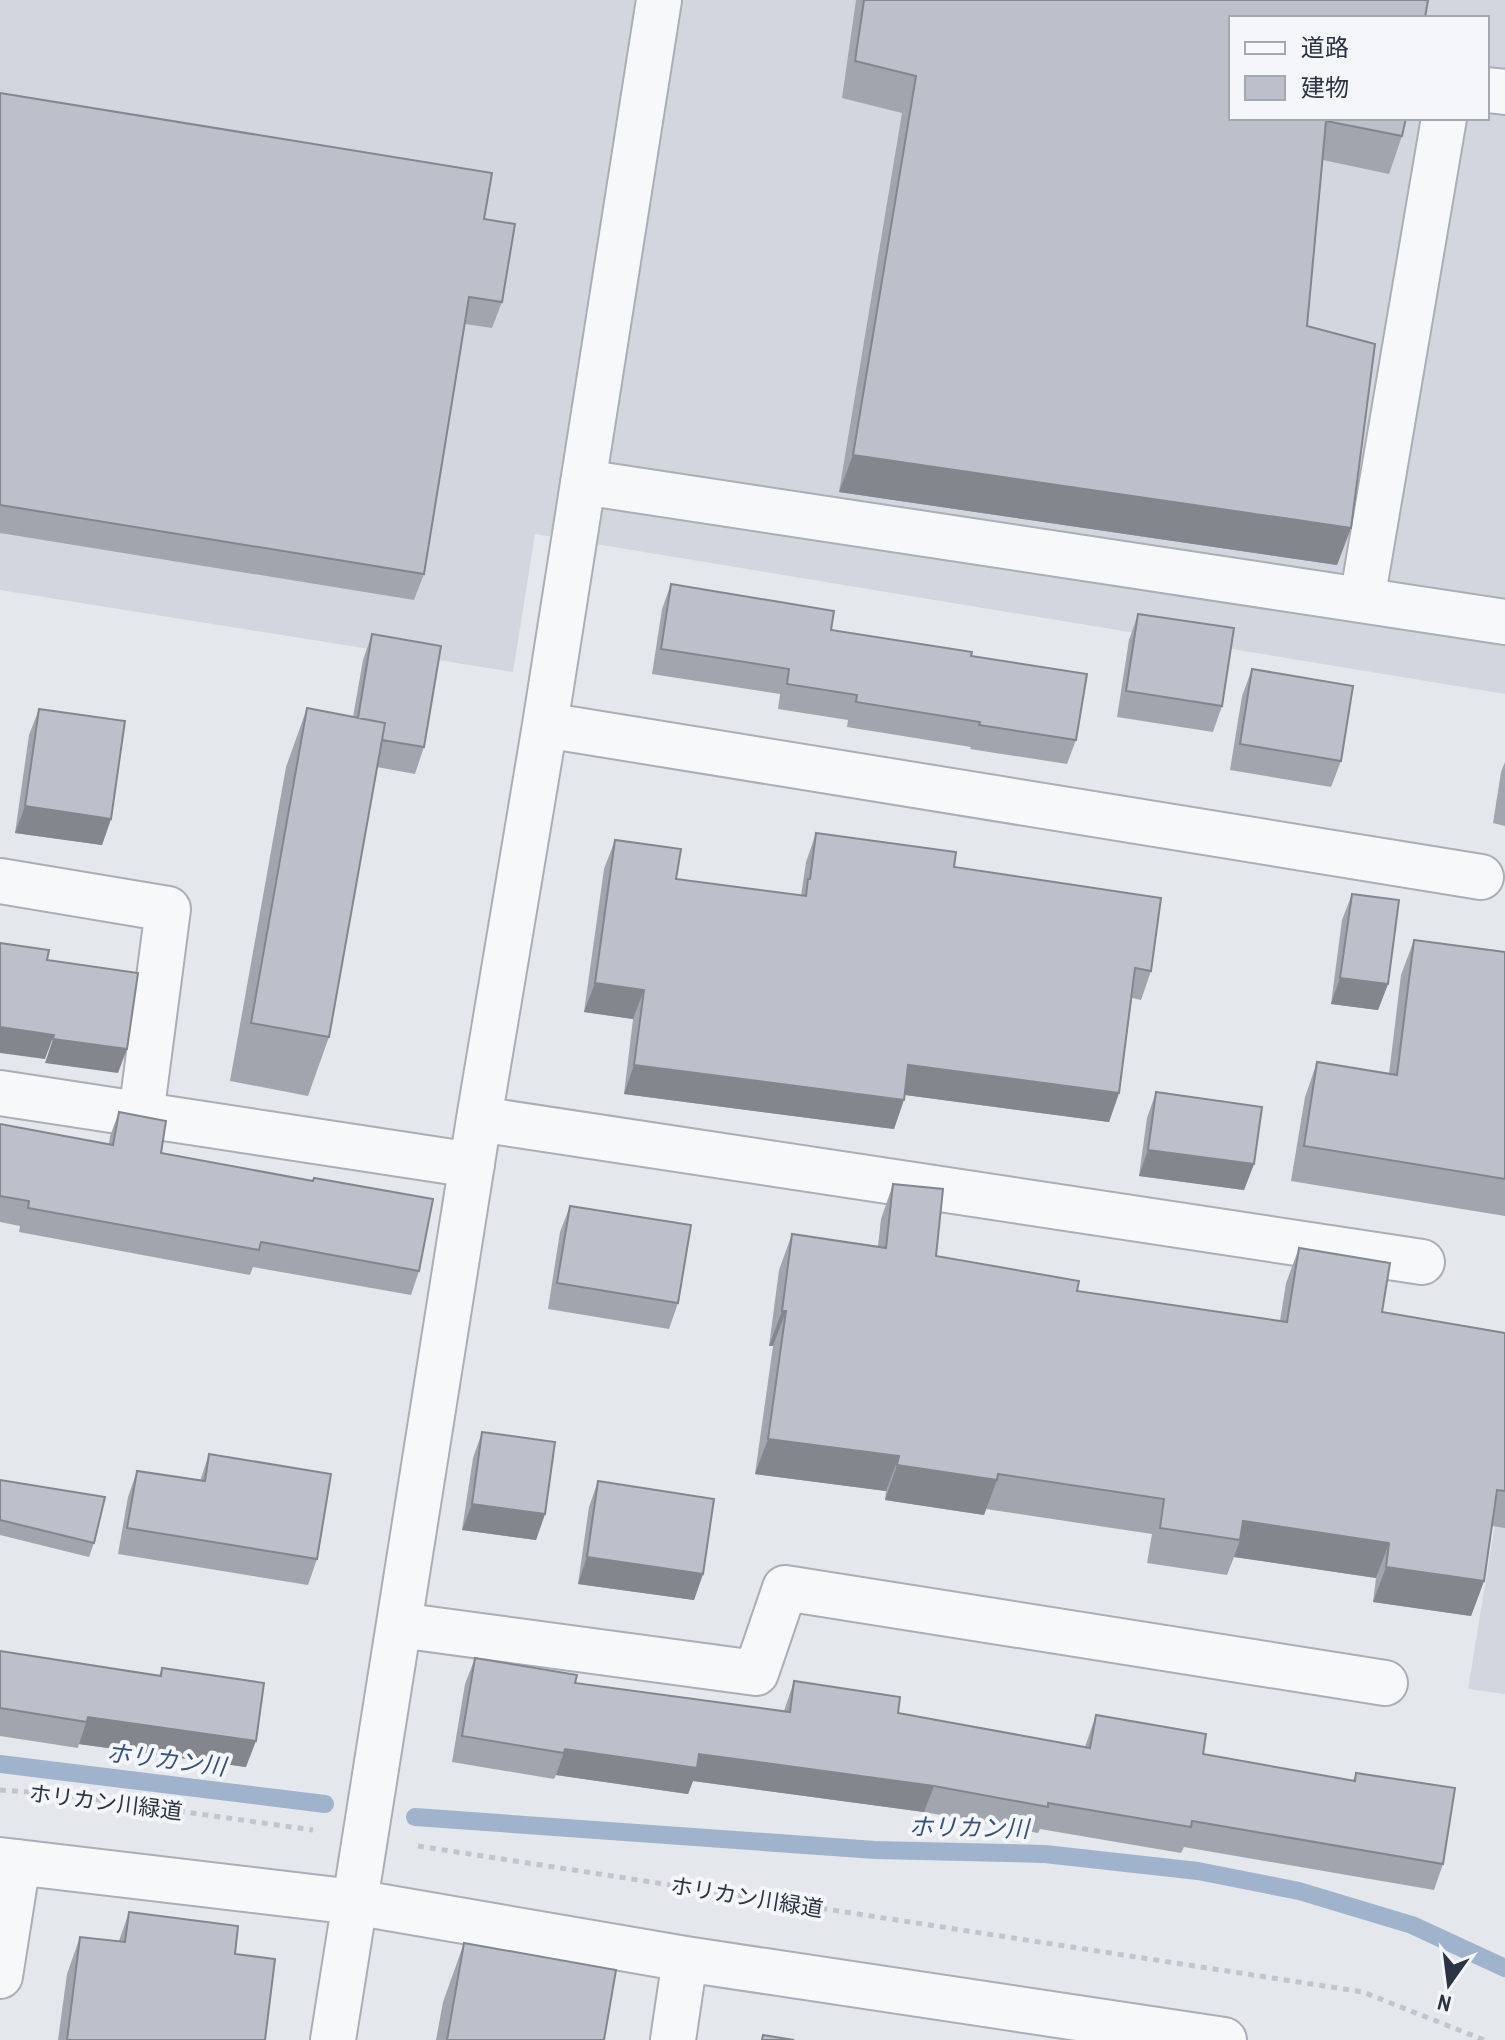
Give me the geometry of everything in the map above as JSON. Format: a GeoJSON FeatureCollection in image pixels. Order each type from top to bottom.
{"type":"FeatureCollection","features":[{"type":"Feature","properties":{"kind":"street"},"geometry":{"type":"LineString","coordinates":[[333,2040],[659,0]]}},
{"type":"Feature","properties":{"kind":"street"},"geometry":{"type":"LineString","coordinates":[[1362,600],[1444,120]]}},
{"type":"Feature","properties":{"kind":"street"},"geometry":{"type":"LineString","coordinates":[[583,482],[1505,622]]}},
{"type":"Feature","properties":{"kind":"street"},"geometry":{"type":"LineString","coordinates":[[545,725],[1481,877]]}},
{"type":"Feature","properties":{"kind":"street"},"geometry":{"type":"LineString","coordinates":[[0,881],[168,909],[141,1115]]}},
{"type":"Feature","properties":{"kind":"street"},"geometry":{"type":"LineString","coordinates":[[0,1093],[472,1165]]}},
{"type":"Feature","properties":{"kind":"street"},"geometry":{"type":"LineString","coordinates":[[479,1119],[1422,1262]]}},
{"type":"Feature","properties":{"kind":"street"},"geometry":{"type":"LineString","coordinates":[[399,1625],[756,1673],[785,1588],[1385,1683]]}},
{"type":"Feature","properties":{"kind":"street"},"geometry":{"type":"LineString","coordinates":[[0,1976],[9,1861],[354,1902],[685,1959],[1224,2040]]}},
{"type":"Feature","properties":{"kind":"street"},"geometry":{"type":"LineString","coordinates":[[673,2040],[685,1959]]}},
{"type":"Feature","properties":{"kind":"path","name":"ホリカン川緑道"},"geometry":{"type":"LineString","coordinates":[[0,1790],[73,1796],[365,1837],[1363,1992],[1484,2040]]}},
{"type":"Feature","properties":{"kind":"shaded area"},"geometry":{"type":"Polygon","coordinates":[[[0,0],[1505,0],[1505,694],[535,534],[513,672],[0,590],[0,0]]]}},
{"type":"Feature","properties":{"kind":"shaded area"},"geometry":{"type":"Polygon","coordinates":[[[1505,1463],[1505,1694],[1468,1689],[1505,1463]]]}},
{"type":"Feature","properties":{"kind":"building"},"geometry":{"type":"Polygon","coordinates":[[[864,0],[1428,0],[1425,16],[1229,16],[1229,120],[1406,120],[1402,136],[1326,121],[1307,326],[1375,344],[1351,528],[853,455],[916,76],[855,61],[864,0]]]}},
{"type":"Feature","properties":{"kind":"building"},"geometry":{"type":"Polygon","coordinates":[[[0,93],[492,173],[484,219],[515,224],[502,302],[469,297],[424,574],[0,505],[0,93]]]}},
{"type":"Feature","properties":{"kind":"building"},"geometry":{"type":"Polygon","coordinates":[[[671,584],[834,611],[831,630],[1087,674],[1076,740],[856,702],[857,695],[787,684],[789,669],[661,649],[671,584]]]}},
{"type":"Feature","properties":{"kind":"building"},"geometry":{"type":"Polygon","coordinates":[[[1138,614],[1234,628],[1222,706],[1126,691],[1138,614]]]}},
{"type":"Feature","properties":{"kind":"building"},"geometry":{"type":"Polygon","coordinates":[[[372,634],[441,646],[424,747],[382,740],[385,723],[358,718],[372,634]]]}},
{"type":"Feature","properties":{"kind":"building"},"geometry":{"type":"Polygon","coordinates":[[[1252,669],[1353,686],[1341,761],[1240,744],[1252,669]]]}},
{"type":"Feature","properties":{"kind":"building"},"geometry":{"type":"Polygon","coordinates":[[[307,708],[385,723],[329,1037],[251,1023],[307,708]]]}},
{"type":"Feature","properties":{"kind":"building"},"geometry":{"type":"Polygon","coordinates":[[[39,709],[125,721],[111,819],[25,806],[39,709]]]}},
{"type":"Feature","properties":{"kind":"building"},"geometry":{"type":"Polygon","coordinates":[[[816,833],[956,852],[954,867],[1161,898],[1151,971],[1135,968],[1119,1093],[908,1065],[904,1100],[634,1065],[644,990],[595,983],[615,840],[681,849],[676,879],[806,896],[816,833]]]}},
{"type":"Feature","properties":{"kind":"building"},"geometry":{"type":"Polygon","coordinates":[[[1352,894],[1399,900],[1388,984],[1340,978],[1352,894]]]}},
{"type":"Feature","properties":{"kind":"building"},"geometry":{"type":"Polygon","coordinates":[[[1414,940],[1505,952],[1505,1179],[1304,1146],[1317,1062],[1397,1075],[1414,940]]]}},
{"type":"Feature","properties":{"kind":"building"},"geometry":{"type":"Polygon","coordinates":[[[0,943],[49,950],[47,960],[138,973],[127,1049],[53,1039],[54,1035],[0,1027],[0,943]]]}},
{"type":"Feature","properties":{"kind":"building"},"geometry":{"type":"Polygon","coordinates":[[[1156,1092],[1262,1107],[1254,1164],[1148,1150],[1156,1092]]]}},
{"type":"Feature","properties":{"kind":"building"},"geometry":{"type":"Polygon","coordinates":[[[119,1112],[166,1121],[161,1153],[433,1199],[419,1271],[261,1242],[259,1250],[28,1208],[29,1201],[0,1196],[0,1124],[113,1145],[119,1112]]]}},
{"type":"Feature","properties":{"kind":"building"},"geometry":{"type":"Polygon","coordinates":[[[893,1184],[943,1189],[936,1256],[1079,1281],[1077,1291],[1287,1322],[1299,1248],[1390,1263],[1382,1312],[1505,1333],[1505,1491],[1497,1490],[1484,1581],[1386,1567],[1389,1543],[1243,1521],[1240,1540],[1160,1528],[1164,1499],[998,1474],[997,1480],[897,1465],[899,1456],[768,1439],[786,1311],[782,1311],[792,1234],[886,1248],[893,1184]]]}},
{"type":"Feature","properties":{"kind":"building"},"geometry":{"type":"Polygon","coordinates":[[[570,1206],[691,1225],[678,1303],[557,1283],[570,1206]]]}},
{"type":"Feature","properties":{"kind":"building"},"geometry":{"type":"Polygon","coordinates":[[[482,1432],[555,1442],[545,1514],[472,1504],[482,1432]]]}},
{"type":"Feature","properties":{"kind":"building"},"geometry":{"type":"Polygon","coordinates":[[[209,1454],[331,1474],[317,1559],[127,1528],[137,1471],[205,1481],[209,1454]]]}},
{"type":"Feature","properties":{"kind":"building"},"geometry":{"type":"Polygon","coordinates":[[[0,1480],[105,1497],[94,1543],[0,1520],[0,1480]]]}},
{"type":"Feature","properties":{"kind":"building"},"geometry":{"type":"Polygon","coordinates":[[[598,1481],[714,1499],[703,1574],[587,1557],[598,1481]]]}},
{"type":"Feature","properties":{"kind":"building"},"geometry":{"type":"Polygon","coordinates":[[[0,1651],[161,1676],[162,1668],[264,1683],[256,1741],[88,1717],[87,1722],[0,1708],[0,1651]]]}},
{"type":"Feature","properties":{"kind":"building"},"geometry":{"type":"Polygon","coordinates":[[[475,1658],[577,1675],[575,1683],[790,1712],[794,1681],[900,1697],[898,1713],[1090,1748],[1096,1715],[1206,1734],[1203,1754],[1355,1781],[1356,1773],[1455,1788],[1443,1864],[1192,1821],[1191,1827],[1048,1803],[1048,1807],[934,1786],[699,1754],[697,1768],[565,1749],[564,1753],[462,1736],[475,1658]]]}},
{"type":"Feature","properties":{"kind":"building"},"geometry":{"type":"Polygon","coordinates":[[[129,1912],[238,1926],[235,1954],[275,1959],[265,2040],[67,2040],[80,1937],[125,1942],[129,1912]]]}},
{"type":"Feature","properties":{"kind":"building"},"geometry":{"type":"Polygon","coordinates":[[[464,1943],[616,1970],[604,2040],[447,2040],[464,1943]]]}},
{"type":"Feature","properties":{"kind":"building"},"geometry":{"type":"Polygon","coordinates":[[[763,2035],[794,2040],[762,2040],[763,2035]]]}},
{"type":"Feature","properties":{"kind":"waterway","name":"ホリカン川"},"geometry":{"type":"LineString","coordinates":[[0,1764],[325,1804]]}},
{"type":"Feature","properties":{"kind":"waterway","name":"ホリカン川"},"geometry":{"type":"LineString","coordinates":[[415,1817],[875,1850],[1045,1854],[1198,1871],[1299,1891],[1412,1925],[1505,1968]]}}]}
